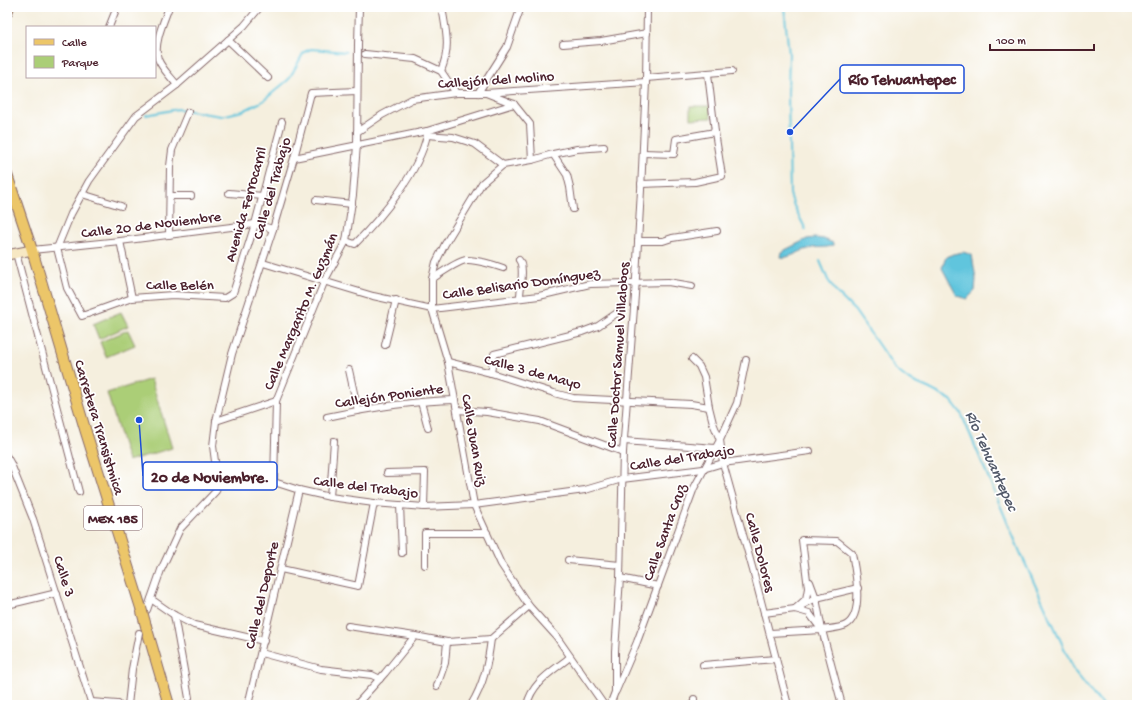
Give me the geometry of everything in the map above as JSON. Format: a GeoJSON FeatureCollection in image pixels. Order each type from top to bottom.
{"type":"FeatureCollection","features":[{"type":"Feature","properties":{"kind":"main road"},"geometry":{"type":"LineString","coordinates":[[7,12],[9,7]]}},
{"type":"Feature","properties":{"kind":"main road","name":"Carretera Transistmica"},"geometry":{"type":"LineString","coordinates":[[7,178],[32,250],[85,428],[144,609],[143,630],[169,705]]}},
{"type":"Feature","properties":{"kind":"street"},"geometry":{"type":"LineString","coordinates":[[109,26],[117,7]]}},
{"type":"Feature","properties":{"kind":"street"},"geometry":{"type":"LineString","coordinates":[[169,7],[161,28],[157,51],[158,59],[176,85]]}},
{"type":"Feature","properties":{"kind":"street"},"geometry":{"type":"LineString","coordinates":[[58,248],[71,214],[89,181],[136,116],[176,85],[244,26],[260,7]]}},
{"type":"Feature","properties":{"kind":"street","name":"Calle Margarito M. Guzmán"},"geometry":{"type":"LineString","coordinates":[[274,482],[276,401],[325,280],[346,241],[352,204],[357,146],[358,44],[360,7]]}},
{"type":"Feature","properties":{"kind":"street"},"geometry":{"type":"LineString","coordinates":[[441,71],[447,54],[448,44],[442,7]]}},
{"type":"Feature","properties":{"kind":"street"},"geometry":{"type":"LineString","coordinates":[[521,7],[507,47],[482,93],[514,104],[530,124],[532,160]]}},
{"type":"Feature","properties":{"kind":"street","name":"Calle Doctor Samuel Villalobos"},"geometry":{"type":"LineString","coordinates":[[610,705],[615,692],[615,651],[620,578],[623,452],[635,295],[643,153],[647,7]]}},
{"type":"Feature","properties":{"kind":"street"},"geometry":{"type":"LineString","coordinates":[[563,44],[601,41],[647,33]]}},
{"type":"Feature","properties":{"kind":"street"},"geometry":{"type":"LineString","coordinates":[[228,40],[268,78]]}},
{"type":"Feature","properties":{"kind":"street"},"geometry":{"type":"LineString","coordinates":[[365,54],[415,59],[441,71],[456,93]]}},
{"type":"Feature","properties":{"kind":"street","name":"Callejón del Molino"},"geometry":{"type":"LineString","coordinates":[[357,132],[382,115],[412,99],[456,93],[482,93],[646,80],[732,71]]}},
{"type":"Feature","properties":{"kind":"street"},"geometry":{"type":"LineString","coordinates":[[641,184],[695,182],[722,176],[708,74]]}},
{"type":"Feature","properties":{"kind":"street","name":"Calle del Trabajo"},"geometry":{"type":"LineString","coordinates":[[357,91],[311,93],[294,158],[263,263],[232,354],[216,421],[213,446],[218,476],[236,473],[274,482],[298,490],[374,504],[424,507],[474,505],[584,490],[622,479],[703,469],[723,463],[810,451]]}},
{"type":"Feature","properties":{"kind":"street"},"geometry":{"type":"LineString","coordinates":[[294,158],[427,133],[514,104]]}},
{"type":"Feature","properties":{"kind":"street"},"geometry":{"type":"LineString","coordinates":[[169,235],[170,166],[172,150],[188,112]]}},
{"type":"Feature","properties":{"kind":"street","name":"Avenida Ferrocarril"},"geometry":{"type":"LineString","coordinates":[[233,293],[255,224],[282,122]]}},
{"type":"Feature","properties":{"kind":"street"},"geometry":{"type":"LineString","coordinates":[[643,153],[674,154],[676,139],[715,132]]}},
{"type":"Feature","properties":{"kind":"street"},"geometry":{"type":"LineString","coordinates":[[427,133],[453,137],[475,144],[503,165],[532,160],[577,149],[604,147]]}},
{"type":"Feature","properties":{"kind":"street"},"geometry":{"type":"LineString","coordinates":[[346,241],[355,244],[403,187],[422,152],[427,133]]}},
{"type":"Feature","properties":{"kind":"street"},"geometry":{"type":"LineString","coordinates":[[553,154],[567,175],[573,209]]}},
{"type":"Feature","properties":{"kind":"street","name":"Calle Juan Ruiz"},"geometry":{"type":"LineString","coordinates":[[503,165],[482,183],[436,262],[432,279],[432,309],[448,362],[474,505],[486,533],[501,564],[528,606],[556,636],[604,705]]}},
{"type":"Feature","properties":{"kind":"street"},"geometry":{"type":"LineString","coordinates":[[229,193],[263,196]]}},
{"type":"Feature","properties":{"kind":"street"},"geometry":{"type":"LineString","coordinates":[[82,194],[121,206]]}},
{"type":"Feature","properties":{"kind":"street"},"geometry":{"type":"LineString","coordinates":[[170,196],[191,196]]}},
{"type":"Feature","properties":{"kind":"street"},"geometry":{"type":"LineString","coordinates":[[316,200],[352,204]]}},
{"type":"Feature","properties":{"kind":"street","name":"Calle 20 de Noviembre"},"geometry":{"type":"LineString","coordinates":[[32,250],[120,241],[255,224],[273,229]]}},
{"type":"Feature","properties":{"kind":"street"},"geometry":{"type":"LineString","coordinates":[[638,241],[663,241],[672,238],[717,231]]}},
{"type":"Feature","properties":{"kind":"street"},"geometry":{"type":"LineString","coordinates":[[120,241],[132,298]]}},
{"type":"Feature","properties":{"kind":"street","name":"Calle Belén"},"geometry":{"type":"LineString","coordinates":[[58,248],[67,288],[82,316],[132,298],[173,295],[225,298],[233,293]]}},
{"type":"Feature","properties":{"kind":"street"},"geometry":{"type":"LineString","coordinates":[[32,250],[12,254],[79,492]]}},
{"type":"Feature","properties":{"kind":"street","name":"Calle Belisario Domínguez"},"geometry":{"type":"LineString","coordinates":[[432,279],[446,269],[466,260],[492,264],[503,268]]}},
{"type":"Feature","properties":{"kind":"street"},"geometry":{"type":"LineString","coordinates":[[519,260],[523,269],[520,297]]}},
{"type":"Feature","properties":{"kind":"street","name":"Calle Belisario Domínguez"},"geometry":{"type":"LineString","coordinates":[[263,263],[325,280],[373,296],[432,309],[520,297],[539,296],[590,284],[668,282],[692,286]]}},
{"type":"Feature","properties":{"kind":"street"},"geometry":{"type":"LineString","coordinates":[[385,345],[396,300]]}},
{"type":"Feature","properties":{"kind":"street"},"geometry":{"type":"LineString","coordinates":[[491,373],[494,354],[582,332],[598,326],[617,313]]}},
{"type":"Feature","properties":{"kind":"street","name":"Calle Dolores"},"geometry":{"type":"LineString","coordinates":[[692,359],[700,366],[704,377],[708,407],[720,440],[723,463],[770,633],[788,705]]}},
{"type":"Feature","properties":{"kind":"street","name":"Calle Santa Cruz"},"geometry":{"type":"LineString","coordinates":[[615,692],[637,642],[694,488],[720,440],[737,403],[746,360]]}},
{"type":"Feature","properties":{"kind":"street","name":"Calle 3 de Mayo"},"geometry":{"type":"LineString","coordinates":[[448,362],[491,373],[573,398],[691,404],[708,407]]}},
{"type":"Feature","properties":{"kind":"street"},"geometry":{"type":"LineString","coordinates":[[348,370],[358,410]]}},
{"type":"Feature","properties":{"kind":"street","name":"Callejón Poniente"},"geometry":{"type":"LineString","coordinates":[[327,417],[358,410],[422,402],[455,400]]}},
{"type":"Feature","properties":{"kind":"street"},"geometry":{"type":"LineString","coordinates":[[216,421],[276,401]]}},
{"type":"Feature","properties":{"kind":"street"},"geometry":{"type":"LineString","coordinates":[[422,402],[428,428]]}},
{"type":"Feature","properties":{"kind":"street","name":"Callejón Poniente"},"geometry":{"type":"LineString","coordinates":[[457,410],[487,412],[540,421],[623,452]]}},
{"type":"Feature","properties":{"kind":"street"},"geometry":{"type":"LineString","coordinates":[[330,497],[334,441]]}},
{"type":"Feature","properties":{"kind":"street"},"geometry":{"type":"LineString","coordinates":[[624,441],[715,448]]}},
{"type":"Feature","properties":{"kind":"street","name":"Calle 3"},"geometry":{"type":"LineString","coordinates":[[7,457],[33,519],[91,703]]}},
{"type":"Feature","properties":{"kind":"street"},"geometry":{"type":"LineString","coordinates":[[387,473],[425,472],[424,507]]}},
{"type":"Feature","properties":{"kind":"street"},"geometry":{"type":"LineString","coordinates":[[144,609],[152,599],[160,570],[180,529],[216,491],[218,476]]}},
{"type":"Feature","properties":{"kind":"street","name":"Calle del Deporte"},"geometry":{"type":"LineString","coordinates":[[248,705],[281,569],[298,490]]}},
{"type":"Feature","properties":{"kind":"street"},"geometry":{"type":"LineString","coordinates":[[281,569],[358,586],[374,504]]}},
{"type":"Feature","properties":{"kind":"street"},"geometry":{"type":"LineString","coordinates":[[400,505],[402,553]]}},
{"type":"Feature","properties":{"kind":"street"},"geometry":{"type":"LineString","coordinates":[[426,566],[425,533],[486,533]]}},
{"type":"Feature","properties":{"kind":"street"},"geometry":{"type":"LineString","coordinates":[[770,633],[822,630],[846,625],[855,615],[858,588],[852,553],[837,541],[802,540],[808,588],[806,599],[795,609]]}},
{"type":"Feature","properties":{"kind":"street"},"geometry":{"type":"LineString","coordinates":[[568,560],[620,565]]}},
{"type":"Feature","properties":{"kind":"street"},"geometry":{"type":"LineString","coordinates":[[806,572],[816,598],[822,630],[842,705]]}},
{"type":"Feature","properties":{"kind":"street"},"geometry":{"type":"LineString","coordinates":[[620,578],[658,586]]}},
{"type":"Feature","properties":{"kind":"street"},"geometry":{"type":"LineString","coordinates":[[764,613],[795,609],[816,598],[858,588]]}},
{"type":"Feature","properties":{"kind":"street"},"geometry":{"type":"LineString","coordinates":[[7,606],[57,594]]}},
{"type":"Feature","properties":{"kind":"street"},"geometry":{"type":"LineString","coordinates":[[152,599],[174,615],[194,625],[264,642]]}},
{"type":"Feature","properties":{"kind":"street"},"geometry":{"type":"LineString","coordinates":[[348,626],[447,642],[491,639],[528,606]]}},
{"type":"Feature","properties":{"kind":"street"},"geometry":{"type":"LineString","coordinates":[[795,609],[809,613],[822,630]]}},
{"type":"Feature","properties":{"kind":"street"},"geometry":{"type":"LineString","coordinates":[[174,615],[189,698]]}},
{"type":"Feature","properties":{"kind":"street"},"geometry":{"type":"LineString","coordinates":[[91,703],[128,704],[132,669],[143,630]]}},
{"type":"Feature","properties":{"kind":"street"},"geometry":{"type":"LineString","coordinates":[[356,705],[380,679],[415,636]]}},
{"type":"Feature","properties":{"kind":"street"},"geometry":{"type":"LineString","coordinates":[[471,705],[488,666],[491,639]]}},
{"type":"Feature","properties":{"kind":"street"},"geometry":{"type":"LineString","coordinates":[[437,686],[445,664],[447,642]]}},
{"type":"Feature","properties":{"kind":"street"},"geometry":{"type":"LineString","coordinates":[[261,653],[322,669],[372,675],[380,679]]}},
{"type":"Feature","properties":{"kind":"street"},"geometry":{"type":"LineString","coordinates":[[527,705],[529,696],[537,684],[570,657]]}},
{"type":"Feature","properties":{"kind":"street"},"geometry":{"type":"LineString","coordinates":[[703,665],[776,659]]}},
{"type":"Feature","properties":{"kind":"green space"},"geometry":{"type":"Polygon","coordinates":[[[690,106],[710,106],[711,118],[690,119],[690,106]]]}},
{"type":"Feature","properties":{"kind":"green space"},"geometry":{"type":"Polygon","coordinates":[[[121,312],[128,326],[99,339],[93,324],[121,312]]]}},
{"type":"Feature","properties":{"kind":"green space"},"geometry":{"type":"Polygon","coordinates":[[[128,330],[135,345],[106,357],[100,342],[128,330]]]}},
{"type":"Feature","properties":{"kind":"green space"},"geometry":{"type":"Polygon","coordinates":[[[151,379],[172,448],[128,461],[107,393],[151,379]]]}},
{"type":"Feature","properties":{"kind":"water"},"geometry":{"type":"Polygon","coordinates":[[[807,239],[824,239],[833,243],[833,245],[828,247],[811,248],[791,256],[780,257],[781,252],[807,239]]]}},
{"type":"Feature","properties":{"kind":"water"},"geometry":{"type":"Polygon","coordinates":[[[963,252],[972,255],[976,279],[975,291],[967,299],[957,296],[942,268],[946,257],[963,252]]]}},
{"type":"Feature","properties":{"kind":"waterway","name":"Río Tehuantepec"},"geometry":{"type":"LineString","coordinates":[[784,7],[789,54],[788,93],[790,194],[794,206],[806,230]]}},
{"type":"Feature","properties":{"kind":"waterway"},"geometry":{"type":"LineString","coordinates":[[146,115],[178,109],[221,116],[243,111],[263,101],[289,79],[304,52],[311,49],[346,52]]}},
{"type":"Feature","properties":{"kind":"waterway","name":"Río Tehuantepec"},"geometry":{"type":"LineString","coordinates":[[820,261],[828,280],[836,292],[855,311],[895,369],[909,380],[951,400],[961,413],[1020,552],[1075,672],[1102,705]]}},
{"type":"Feature","properties":{"kind":"place","name":"Río Tehuantepec"},"geometry":{"type":"Point","coordinates":[790,132]}},
{"type":"Feature","properties":{"kind":"place","name":"20 de Noviembre."},"geometry":{"type":"Point","coordinates":[139,420]}}]}
